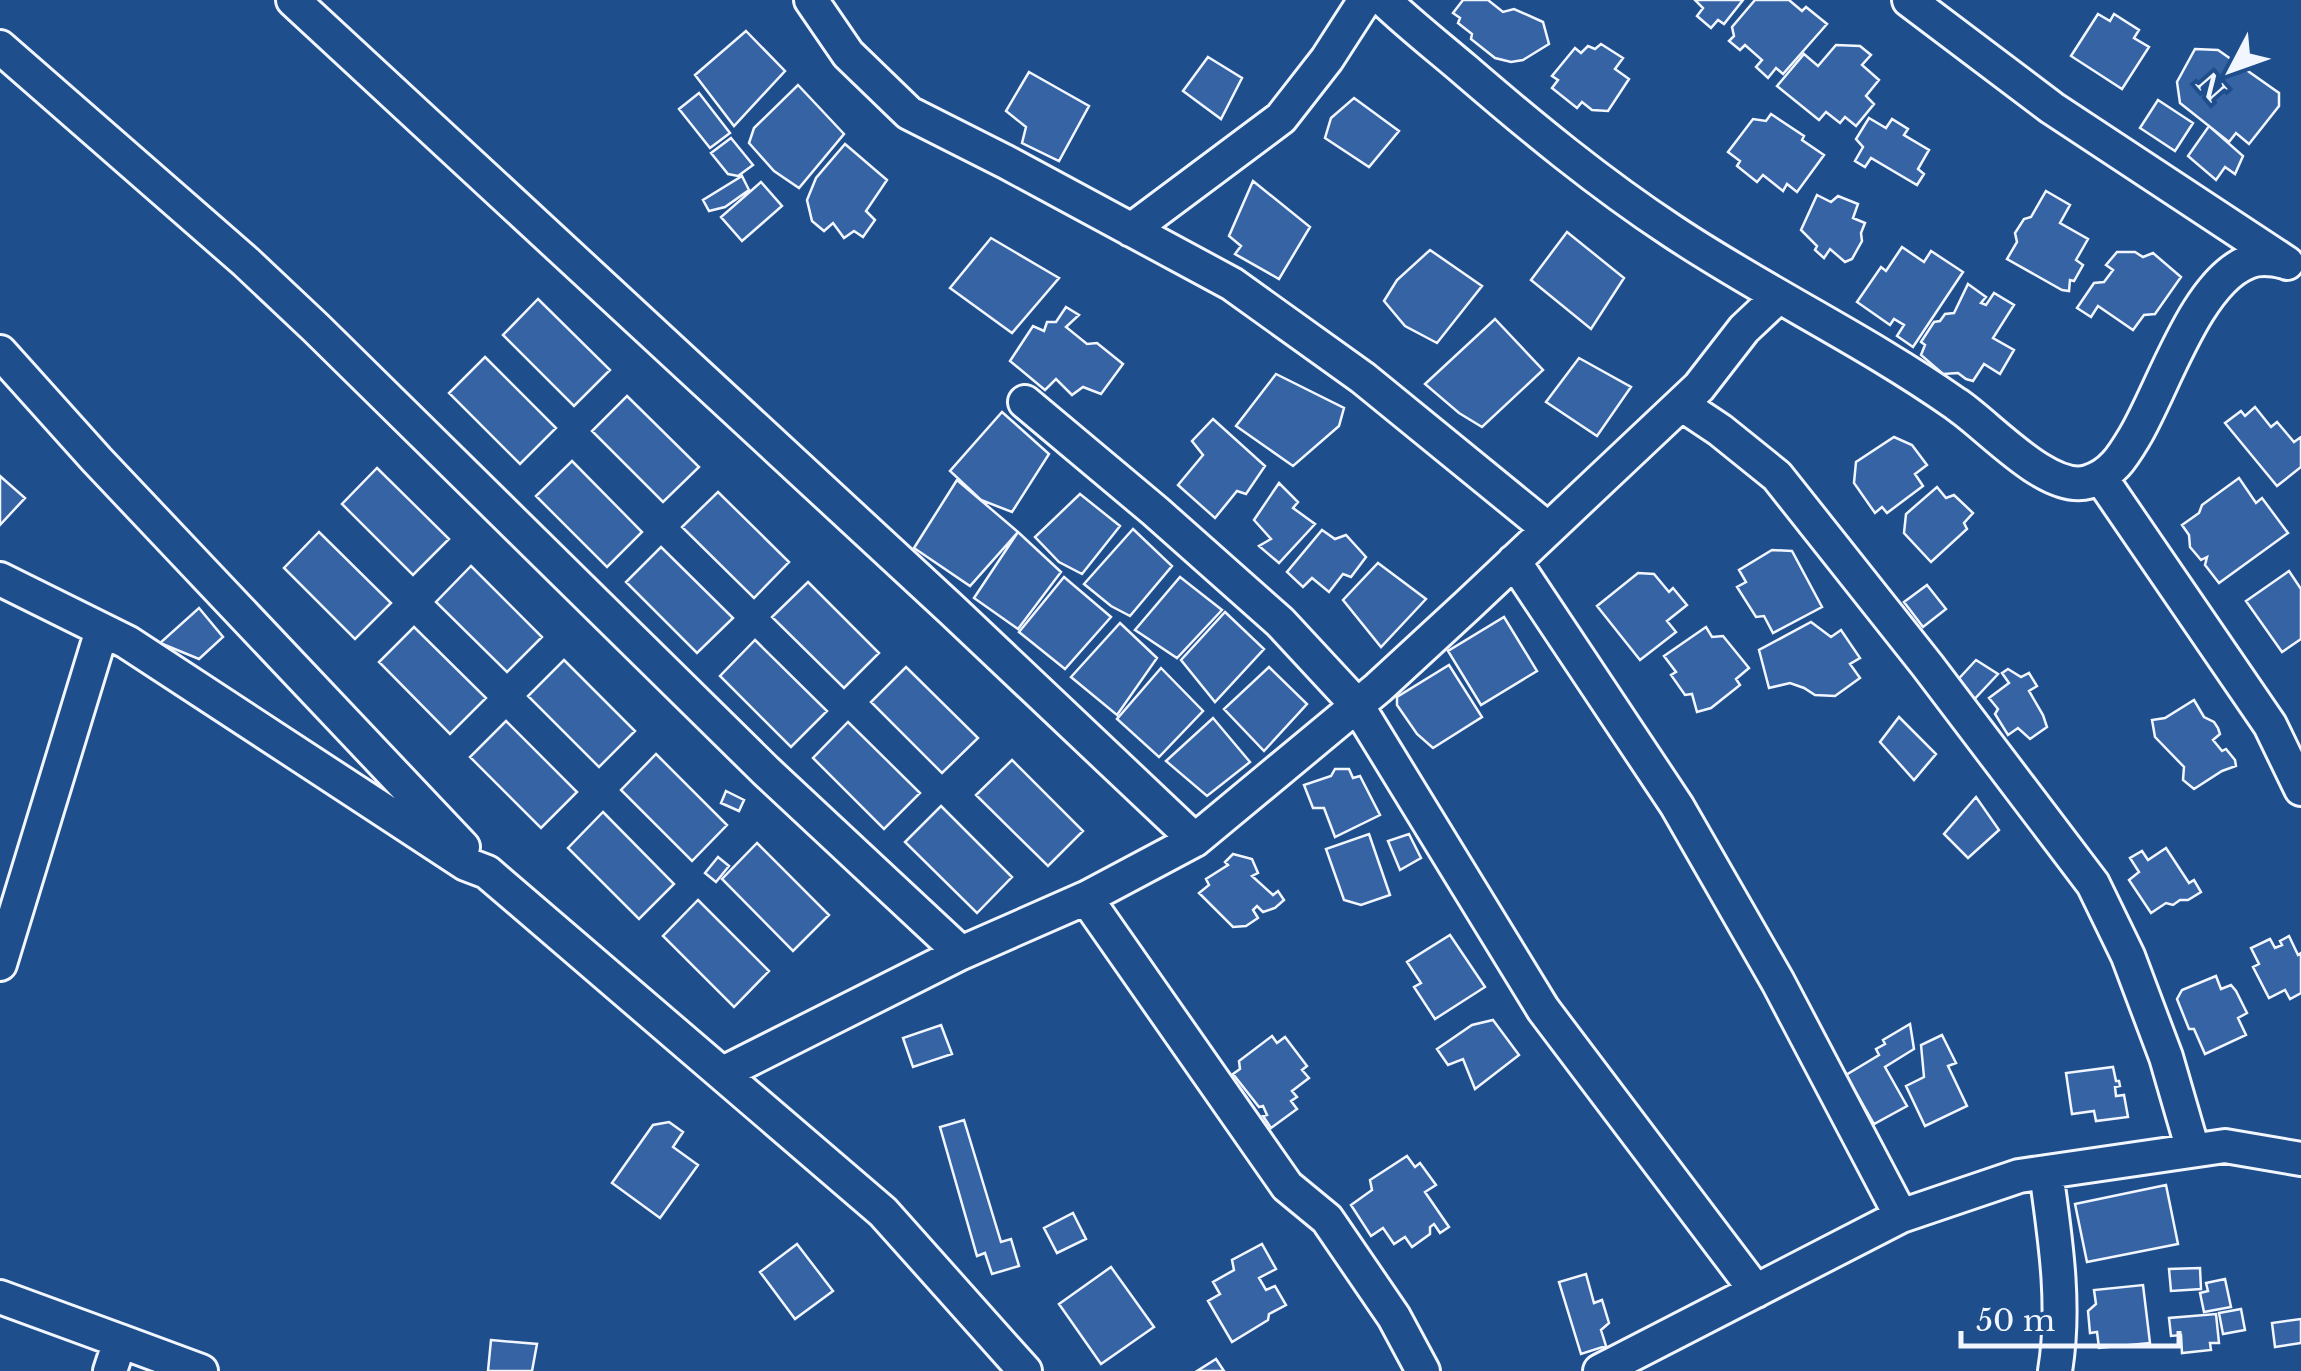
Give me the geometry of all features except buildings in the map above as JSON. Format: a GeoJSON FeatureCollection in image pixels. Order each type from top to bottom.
{"type":"FeatureCollection","features":[{"type":"Feature","properties":{"kind":"street"},"geometry":{"type":"LineString","coordinates":[[293,0],[1195,840]]}},
{"type":"Feature","properties":{"kind":"street"},"geometry":{"type":"LineString","coordinates":[[811,0],[848,54],[910,113],[1232,284],[1363,378],[1548,529]]}},
{"type":"Feature","properties":{"kind":"street"},"geometry":{"type":"LineString","coordinates":[[1131,230],[1281,118],[1327,59],[1365,0]]}},
{"type":"Feature","properties":{"kind":"street"},"geometry":{"type":"LineString","coordinates":[[1384,0],[1574,160],[1672,232],[1839,329],[1958,405],[2056,480],[2082,484],[2101,478],[2121,460],[2198,311],[2220,281],[2247,262],[2267,258],[2293,269]]}},
{"type":"Feature","properties":{"kind":"street"},"geometry":{"type":"LineString","coordinates":[[1909,0],[2052,108],[2293,269]]}},
{"type":"Feature","properties":{"kind":"street"},"geometry":{"type":"LineString","coordinates":[[0,47],[246,262],[766,771],[961,952]]}},
{"type":"Feature","properties":{"kind":"street"},"geometry":{"type":"LineString","coordinates":[[723,1073],[961,952],[1086,898],[1195,840],[1358,705],[1548,529],[1699,387],[1744,329],[1778,297]]}},
{"type":"Feature","properties":{"kind":"street"},"geometry":{"type":"LineString","coordinates":[[0,352],[110,475],[486,872],[882,1212],[1025,1371]]}},
{"type":"Feature","properties":{"kind":"street"},"geometry":{"type":"LineString","coordinates":[[1025,402],[1156,511],[1280,622],[1358,705],[1542,1009],[1756,1291]]}},
{"type":"Feature","properties":{"kind":"street"},"geometry":{"type":"LineString","coordinates":[[1680,404],[1777,476],[2093,884],[2128,956],[2166,1056],[2193,1150]]}},
{"type":"Feature","properties":{"kind":"street"},"geometry":{"type":"LineString","coordinates":[[2101,478],[2270,724],[2301,788]]}},
{"type":"Feature","properties":{"kind":"street"},"geometry":{"type":"LineString","coordinates":[[1514,560],[1676,806],[1778,982],[1901,1216]]}},
{"type":"Feature","properties":{"kind":"street"},"geometry":{"type":"LineString","coordinates":[[0,579],[127,642],[466,864],[486,872]]}},
{"type":"Feature","properties":{"kind":"street"},"geometry":{"type":"LineString","coordinates":[[0,964],[102,630]]}},
{"type":"Feature","properties":{"kind":"street"},"geometry":{"type":"LineString","coordinates":[[1086,898],[1287,1186],[1326,1219],[1394,1317],[1424,1371]]}},
{"type":"Feature","properties":{"kind":"street"},"geometry":{"type":"LineString","coordinates":[[1600,1371],[1901,1216],[2019,1176],[2225,1146],[2301,1159]]}},
{"type":"Feature","properties":{"kind":"street"},"geometry":{"type":"LineString","coordinates":[[2046,1172],[2058,1256],[2055,1371]]}},
{"type":"Feature","properties":{"kind":"street"},"geometry":{"type":"LineString","coordinates":[[0,1296],[114,1356],[201,1371]]}}]}
